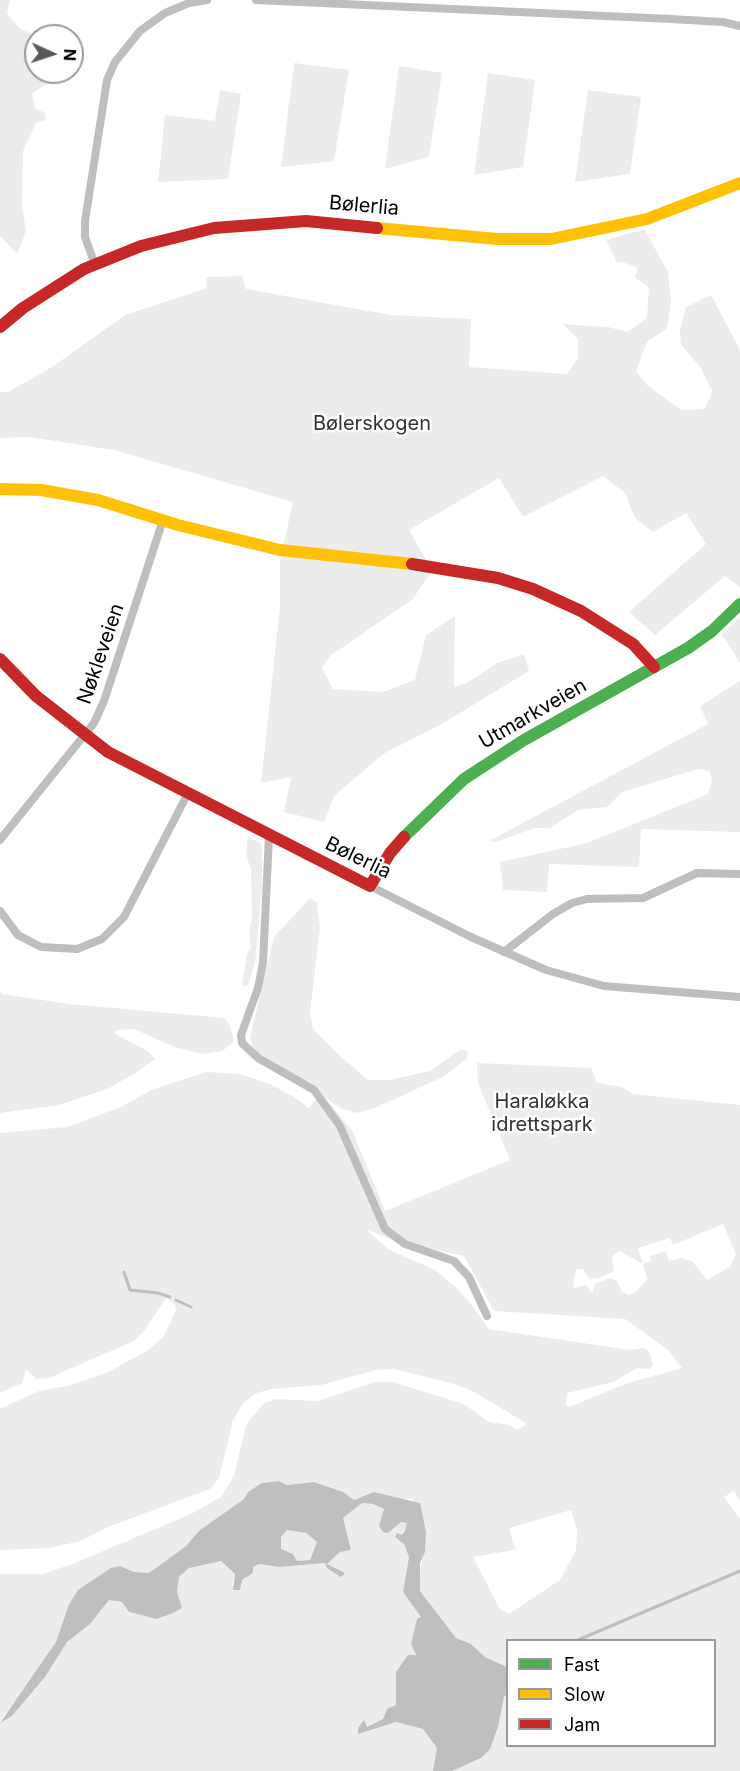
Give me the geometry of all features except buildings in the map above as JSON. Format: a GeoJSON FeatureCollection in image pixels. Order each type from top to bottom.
{"type":"FeatureCollection","features":[{"type":"Feature","properties":{"kind":"street"},"geometry":{"type":"LineString","coordinates":[[95,265],[85,237],[85,221],[107,80],[121,54],[140,31],[165,13],[189,3],[207,0]]}},
{"type":"Feature","properties":{"kind":"street"},"geometry":{"type":"LineString","coordinates":[[256,0],[727,22],[740,26]]}},
{"type":"Feature","properties":{"kind":"street","name":"Bølerlia"},"geometry":{"type":"LineString","coordinates":[[0,327],[61,283],[95,265],[141,246],[190,232],[286,220],[348,223],[497,239],[551,239],[647,219],[740,183]]}},
{"type":"Feature","properties":{"kind":"street"},"geometry":{"type":"LineString","coordinates":[[0,489],[64,493],[121,506],[163,520],[280,550],[449,568],[498,578],[533,589],[581,611],[633,644],[654,667]]}},
{"type":"Feature","properties":{"kind":"street","name":"Nøkleveien"},"geometry":{"type":"LineString","coordinates":[[0,840],[85,735],[104,701],[163,520]]}},
{"type":"Feature","properties":{"kind":"street","name":"Utmarkveien"},"geometry":{"type":"LineString","coordinates":[[370,886],[390,853],[407,833],[464,779],[501,753],[700,640],[740,604]]}},
{"type":"Feature","properties":{"kind":"street","name":"Bølerlia"},"geometry":{"type":"LineString","coordinates":[[0,659],[36,696],[108,752],[187,795],[532,966],[604,986],[740,997]]}},
{"type":"Feature","properties":{"kind":"street"},"geometry":{"type":"LineString","coordinates":[[0,911],[18,934],[40,947],[77,950],[102,939],[124,917],[187,795]]}},
{"type":"Feature","properties":{"kind":"street"},"geometry":{"type":"LineString","coordinates":[[269,836],[263,963],[240,1039],[246,1049],[304,1082],[326,1104],[347,1139],[385,1229],[405,1244],[446,1257],[463,1269],[474,1286],[487,1316]]}},
{"type":"Feature","properties":{"kind":"street"},"geometry":{"type":"LineString","coordinates":[[504,952],[553,914],[572,903],[587,899],[643,898],[697,873],[740,874]]}},
{"type":"Feature","properties":{"kind":"green space"},"geometry":{"type":"Polygon","coordinates":[[[0,0],[10,0],[7,13],[19,28],[24,30],[24,84],[49,84],[32,94],[35,108],[45,113],[46,120],[36,123],[23,151],[22,205],[26,231],[17,254],[0,236],[0,0]]]}},
{"type":"Feature","properties":{"kind":"green space"},"geometry":{"type":"Polygon","coordinates":[[[294,63],[349,70],[334,161],[281,167],[294,63]]]}},
{"type":"Feature","properties":{"kind":"green space"},"geometry":{"type":"Polygon","coordinates":[[[399,66],[442,73],[429,157],[385,169],[399,66]]]}},
{"type":"Feature","properties":{"kind":"green space"},"geometry":{"type":"Polygon","coordinates":[[[488,73],[535,80],[523,167],[474,175],[488,73]]]}},
{"type":"Feature","properties":{"kind":"green space"},"geometry":{"type":"Polygon","coordinates":[[[220,90],[241,94],[228,179],[158,182],[165,115],[215,121],[220,90]]]}},
{"type":"Feature","properties":{"kind":"green space"},"geometry":{"type":"Polygon","coordinates":[[[588,90],[641,97],[630,174],[575,182],[588,90]]]}},
{"type":"Feature","properties":{"kind":"green space","name":"Bølerskogen"},"geometry":{"type":"Polygon","coordinates":[[[644,229],[668,272],[671,301],[667,328],[647,342],[636,371],[647,385],[681,410],[705,409],[712,392],[701,368],[681,345],[680,330],[686,307],[711,295],[740,350],[740,587],[725,576],[655,635],[629,612],[706,544],[686,513],[653,532],[635,518],[625,493],[603,476],[523,517],[499,478],[409,530],[432,570],[413,599],[330,656],[322,668],[333,689],[383,692],[415,680],[426,635],[455,616],[454,687],[467,683],[497,663],[524,654],[529,671],[440,725],[383,754],[334,796],[324,822],[284,812],[291,777],[261,783],[280,606],[280,560],[293,502],[114,450],[29,437],[0,438],[0,392],[8,392],[52,367],[125,315],[207,288],[206,277],[242,276],[246,289],[391,315],[471,319],[469,367],[567,374],[578,358],[578,339],[563,324],[608,327],[628,332],[647,318],[649,287],[635,278],[638,268],[623,262],[617,263],[606,240],[644,229]]]}},
{"type":"Feature","properties":{"kind":"green space"},"geometry":{"type":"Polygon","coordinates":[[[739,618],[740,620],[740,663],[722,634],[739,618]]]}},
{"type":"Feature","properties":{"kind":"green space"},"geometry":{"type":"Polygon","coordinates":[[[740,681],[740,832],[641,829],[639,867],[549,864],[547,892],[503,890],[500,862],[587,843],[708,794],[712,781],[710,771],[698,769],[622,792],[607,807],[578,810],[550,828],[535,828],[496,842],[489,841],[708,724],[700,706],[740,681]]]}},
{"type":"Feature","properties":{"kind":"green space"},"geometry":{"type":"Polygon","coordinates":[[[248,836],[262,845],[262,887],[255,963],[248,985],[242,986],[247,954],[251,947],[249,933],[252,917],[251,869],[246,855],[248,836]]]}},
{"type":"Feature","properties":{"kind":"green space","name":"Haraløkka idrettspark"},"geometry":{"type":"Polygon","coordinates":[[[310,898],[317,903],[320,928],[310,1012],[313,1029],[340,1056],[368,1080],[390,1080],[430,1071],[461,1049],[468,1052],[466,1059],[445,1076],[375,1108],[357,1113],[340,1108],[324,1097],[353,1132],[385,1211],[510,1160],[478,1083],[477,1063],[591,1068],[597,1083],[622,1087],[633,1094],[740,1105],[740,1501],[734,1491],[724,1497],[740,1519],[740,1771],[452,1771],[481,1758],[490,1749],[506,1695],[506,1747],[716,1747],[716,1639],[506,1639],[506,1667],[485,1657],[471,1644],[456,1638],[420,1590],[419,1580],[426,1532],[412,1499],[396,1499],[374,1492],[354,1500],[343,1492],[314,1482],[287,1485],[279,1481],[248,1492],[245,1498],[200,1530],[186,1546],[149,1573],[134,1572],[119,1566],[78,1590],[69,1604],[56,1642],[31,1682],[0,1720],[0,1574],[42,1574],[72,1564],[191,1514],[221,1497],[234,1476],[246,1425],[263,1404],[275,1399],[318,1401],[375,1382],[393,1382],[464,1404],[489,1422],[510,1425],[516,1430],[527,1424],[476,1393],[455,1384],[393,1369],[376,1370],[321,1385],[271,1389],[257,1393],[243,1403],[233,1421],[219,1478],[210,1489],[108,1527],[81,1541],[49,1548],[0,1550],[0,1409],[39,1391],[71,1385],[108,1372],[147,1351],[164,1336],[176,1310],[175,1305],[166,1298],[144,1331],[134,1341],[49,1378],[37,1379],[26,1370],[22,1383],[0,1393],[0,1133],[67,1127],[121,1107],[151,1090],[206,1072],[240,1074],[270,1084],[309,1108],[321,1094],[261,1057],[253,1047],[250,1038],[274,937],[310,898]],[[723,1224],[673,1245],[670,1238],[638,1248],[643,1264],[651,1261],[650,1256],[666,1251],[669,1261],[681,1258],[692,1261],[707,1280],[730,1267],[736,1254],[723,1224]],[[366,1229],[388,1249],[435,1270],[468,1300],[489,1329],[630,1350],[644,1348],[649,1351],[653,1364],[650,1369],[637,1368],[613,1382],[567,1393],[566,1405],[569,1407],[628,1383],[682,1368],[668,1350],[625,1319],[494,1311],[464,1256],[427,1248],[410,1248],[366,1229]],[[619,1251],[612,1257],[614,1271],[599,1278],[590,1279],[583,1269],[576,1269],[573,1286],[575,1288],[586,1285],[592,1293],[595,1284],[610,1278],[617,1281],[622,1292],[629,1295],[637,1291],[647,1279],[643,1264],[619,1251]],[[571,1510],[509,1528],[515,1550],[473,1557],[499,1608],[509,1614],[560,1580],[576,1550],[577,1530],[571,1510]]]}},
{"type":"Feature","properties":{"kind":"green space"},"geometry":{"type":"Polygon","coordinates":[[[0,990],[2,994],[69,1004],[224,1018],[230,1025],[234,1042],[222,1051],[202,1054],[177,1048],[134,1029],[116,1030],[115,1034],[148,1051],[155,1059],[107,1089],[59,1105],[0,1113],[0,990]]]}},
{"type":"Feature","properties":{"kind":"green space"},"geometry":{"type":"Polygon","coordinates":[[[362,1503],[373,1504],[384,1510],[379,1525],[388,1533],[401,1522],[407,1523],[406,1531],[399,1539],[404,1544],[409,1557],[403,1592],[421,1617],[417,1620],[411,1644],[416,1656],[397,1693],[396,1705],[387,1709],[383,1719],[366,1727],[364,1721],[358,1728],[368,1730],[396,1722],[423,1729],[437,1748],[433,1771],[0,1771],[0,1723],[12,1716],[45,1677],[67,1642],[90,1624],[109,1600],[122,1602],[129,1612],[156,1619],[182,1608],[177,1592],[179,1577],[189,1568],[221,1561],[235,1574],[232,1586],[253,1573],[253,1567],[259,1564],[280,1567],[325,1563],[327,1568],[345,1573],[327,1564],[340,1552],[351,1550],[343,1518],[362,1503]]]}},
{"type":"Feature","properties":{"kind":"green space"},"geometry":{"type":"Polygon","coordinates":[[[287,1530],[306,1533],[317,1542],[310,1560],[297,1561],[293,1554],[281,1549],[280,1537],[287,1530]]]}},
{"type":"Feature","properties":{"kind":"shaded area"},"geometry":{"type":"Polygon","coordinates":[[[279,1481],[287,1485],[314,1482],[343,1492],[354,1500],[374,1492],[420,1503],[426,1532],[425,1552],[420,1563],[420,1591],[456,1638],[471,1644],[485,1657],[506,1667],[506,1695],[498,1727],[490,1749],[481,1758],[452,1771],[433,1771],[437,1748],[423,1729],[396,1722],[358,1734],[358,1728],[364,1720],[367,1727],[383,1719],[387,1709],[396,1705],[396,1672],[408,1655],[416,1655],[411,1644],[417,1619],[421,1617],[403,1592],[409,1557],[404,1544],[395,1537],[397,1533],[402,1535],[407,1523],[401,1522],[388,1533],[383,1532],[379,1526],[384,1509],[373,1504],[362,1503],[343,1518],[351,1550],[340,1552],[327,1564],[345,1573],[341,1577],[327,1568],[325,1563],[280,1567],[259,1564],[253,1567],[253,1573],[242,1580],[240,1590],[233,1590],[235,1574],[221,1561],[189,1568],[179,1577],[177,1592],[182,1608],[171,1614],[156,1619],[129,1612],[122,1602],[109,1600],[90,1624],[67,1642],[45,1677],[12,1716],[0,1723],[56,1642],[69,1604],[78,1590],[111,1568],[120,1566],[134,1572],[149,1573],[186,1546],[200,1530],[244,1499],[248,1492],[262,1483],[279,1481]],[[287,1530],[281,1537],[281,1549],[293,1554],[297,1561],[310,1560],[317,1542],[306,1533],[287,1530]]]}},
{"type":"Feature","properties":{"kind":"waterway"},"geometry":{"type":"LineString","coordinates":[[124,1272],[130,1290],[158,1293],[170,1297]]}},
{"type":"Feature","properties":{"kind":"waterway"},"geometry":{"type":"LineString","coordinates":[[176,1300],[191,1307]]}},
{"type":"Feature","properties":{"kind":"waterway"},"geometry":{"type":"LineString","coordinates":[[580,1639],[740,1571]]}},
{"type":"Feature","properties":{"kind":"traffic: fast"},"geometry":{"type":"LineString","coordinates":[[404,837],[464,779],[524,740],[688,648],[712,631],[740,604]]}},
{"type":"Feature","properties":{"kind":"traffic: slow"},"geometry":{"type":"LineString","coordinates":[[377,228],[497,239],[551,239],[647,219],[740,183]]}},
{"type":"Feature","properties":{"kind":"traffic: slow"},"geometry":{"type":"LineString","coordinates":[[0,489],[41,490],[98,500],[178,525],[280,550],[412,564]]}},
{"type":"Feature","properties":{"kind":"traffic: jam"},"geometry":{"type":"LineString","coordinates":[[0,327],[23,308],[84,269],[141,246],[214,228],[306,221],[377,228]]}},
{"type":"Feature","properties":{"kind":"traffic: jam"},"geometry":{"type":"LineString","coordinates":[[412,564],[498,578],[533,589],[581,611],[633,644],[654,667]]}},
{"type":"Feature","properties":{"kind":"traffic: jam"},"geometry":{"type":"LineString","coordinates":[[0,659],[36,696],[108,752],[370,886],[390,853],[404,837]]}}]}
